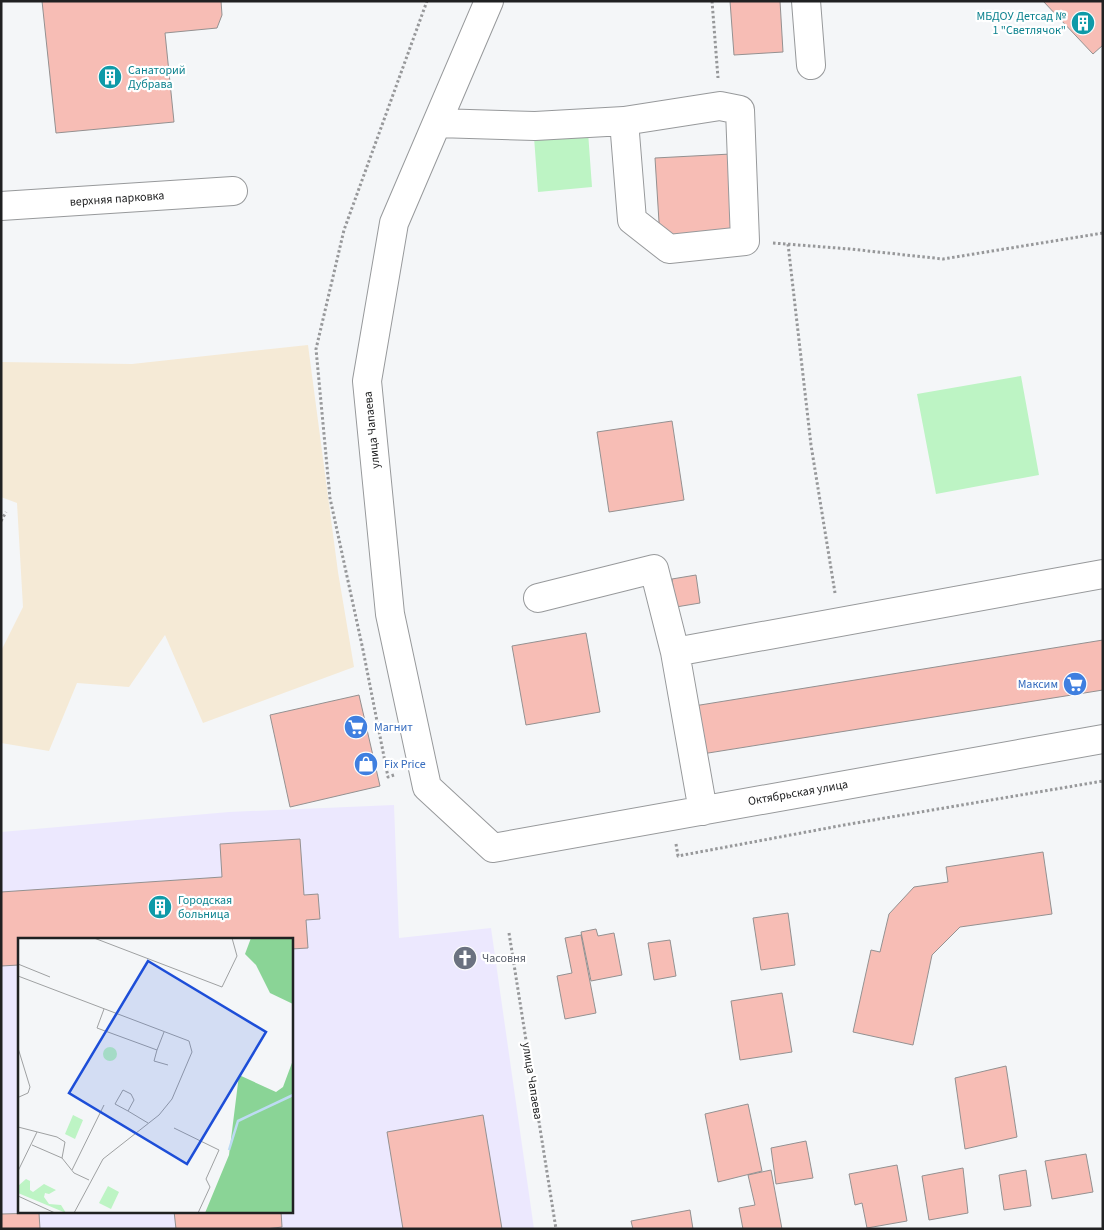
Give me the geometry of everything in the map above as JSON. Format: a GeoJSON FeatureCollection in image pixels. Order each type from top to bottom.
{"type":"FeatureCollection","features":[{"type":"Feature","properties":{"kind":"street","name":"улица Чапаева"},"geometry":{"type":"LineString","coordinates":[[490,1],[394,223],[367,381],[390,614],[427,787],[493,848]]}},
{"type":"Feature","properties":{"kind":"street"},"geometry":{"type":"LineString","coordinates":[[806,1],[811,65]]}},
{"type":"Feature","properties":{"kind":"street"},"geometry":{"type":"LineString","coordinates":[[437,123],[534,126],[624,121],[720,106],[740,110],[745,241],[669,249],[632,220],[624,121]]}},
{"type":"Feature","properties":{"kind":"street","name":"верхняя парковка"},"geometry":{"type":"LineString","coordinates":[[1,206],[233,191]]}},
{"type":"Feature","properties":{"kind":"street"},"geometry":{"type":"LineString","coordinates":[[538,598],[654,569],[675,652],[703,810]]}},
{"type":"Feature","properties":{"kind":"street"},"geometry":{"type":"LineString","coordinates":[[675,652],[1103,574]]}},
{"type":"Feature","properties":{"kind":"street","name":"Октябрьская улица"},"geometry":{"type":"LineString","coordinates":[[493,848],[1103,738]]}},
{"type":"Feature","properties":{"kind":"path"},"geometry":{"type":"LineString","coordinates":[[712,1],[716,51]]}},
{"type":"Feature","properties":{"kind":"path"},"geometry":{"type":"LineString","coordinates":[[745,241],[850,249],[943,259],[1103,233]]}},
{"type":"Feature","properties":{"kind":"path"},"geometry":{"type":"LineString","coordinates":[[788,244],[811,446],[840,622]]}},
{"type":"Feature","properties":{"kind":"path"},"geometry":{"type":"LineString","coordinates":[[1,522],[6,512]]}},
{"type":"Feature","properties":{"kind":"path"},"geometry":{"type":"LineString","coordinates":[[672,816],[678,856],[844,825],[1103,781]]}},
{"type":"Feature","properties":{"kind":"path","name":"улица Чапаева"},"geometry":{"type":"LineString","coordinates":[[509,932],[556,1229]]}},
{"type":"Feature","properties":{"kind":"shaded area"},"geometry":{"type":"Polygon","coordinates":[[[308,345],[338,572],[354,667],[203,723],[165,635],[129,687],[77,683],[49,751],[1,743],[1,651],[23,607],[17,503],[1,497],[1,362],[132,364],[308,345]]]}},
{"type":"Feature","properties":{"kind":"shaded area"},"geometry":{"type":"Polygon","coordinates":[[[394,805],[399,938],[491,928],[534,1229],[1,1229],[1,832],[229,812],[394,805]]]}},
{"type":"Feature","properties":{"kind":"green space"},"geometry":{"type":"Polygon","coordinates":[[[588,132],[592,187],[538,192],[534,137],[588,132]]]}},
{"type":"Feature","properties":{"kind":"green space"},"geometry":{"type":"Polygon","coordinates":[[[1021,376],[1039,475],[936,494],[917,394],[1021,376]]]}},
{"type":"Feature","properties":{"kind":"building","name":"Санаторий Дубрава"},"geometry":{"type":"Polygon","coordinates":[[[42,1],[221,1],[222,15],[217,28],[165,33],[174,122],[56,133],[42,1]]]}},
{"type":"Feature","properties":{"kind":"building"},"geometry":{"type":"Polygon","coordinates":[[[730,1],[780,1],[783,52],[734,55],[730,1]]]}},
{"type":"Feature","properties":{"kind":"building","name":"МБДОУ Детсад № 1 \"Светлячок\""},"geometry":{"type":"Polygon","coordinates":[[[1043,1],[1103,1],[1103,45],[1093,54],[1043,1]]]}},
{"type":"Feature","properties":{"kind":"building"},"geometry":{"type":"Polygon","coordinates":[[[731,154],[735,234],[660,238],[655,158],[731,154]]]}},
{"type":"Feature","properties":{"kind":"building"},"geometry":{"type":"Polygon","coordinates":[[[672,421],[684,500],[609,512],[597,432],[672,421]]]}},
{"type":"Feature","properties":{"kind":"building"},"geometry":{"type":"Polygon","coordinates":[[[696,575],[700,603],[676,607],[672,579],[696,575]]]}},
{"type":"Feature","properties":{"kind":"building"},"geometry":{"type":"Polygon","coordinates":[[[586,633],[600,712],[526,725],[512,646],[586,633]]]}},
{"type":"Feature","properties":{"kind":"building"},"geometry":{"type":"Polygon","coordinates":[[[1103,640],[1103,690],[702,754],[694,706],[1103,640]]]}},
{"type":"Feature","properties":{"kind":"building"},"geometry":{"type":"Polygon","coordinates":[[[359,695],[380,786],[290,807],[270,715],[359,695]]]}},
{"type":"Feature","properties":{"kind":"building","name":"Городская больница"},"geometry":{"type":"Polygon","coordinates":[[[300,839],[304,895],[318,894],[320,919],[306,920],[308,948],[292,949],[292,938],[18,938],[18,965],[1,966],[1,892],[222,877],[220,844],[300,839]]]}},
{"type":"Feature","properties":{"kind":"building"},"geometry":{"type":"Polygon","coordinates":[[[1043,852],[1052,914],[960,927],[932,955],[913,1045],[853,1032],[871,950],[880,952],[889,914],[914,887],[948,882],[946,867],[1043,852]]]}},
{"type":"Feature","properties":{"kind":"building"},"geometry":{"type":"Polygon","coordinates":[[[788,913],[795,965],[761,970],[753,918],[788,913]]]}},
{"type":"Feature","properties":{"kind":"building"},"geometry":{"type":"Polygon","coordinates":[[[596,929],[598,936],[614,933],[622,975],[591,981],[581,932],[596,929]]]}},
{"type":"Feature","properties":{"kind":"building"},"geometry":{"type":"Polygon","coordinates":[[[581,935],[596,1013],[565,1019],[557,976],[572,973],[565,938],[581,935]]]}},
{"type":"Feature","properties":{"kind":"building"},"geometry":{"type":"Polygon","coordinates":[[[670,940],[676,976],[654,980],[648,943],[670,940]]]}},
{"type":"Feature","properties":{"kind":"building"},"geometry":{"type":"Polygon","coordinates":[[[782,993],[792,1052],[740,1060],[731,1001],[782,993]]]}},
{"type":"Feature","properties":{"kind":"building"},"geometry":{"type":"Polygon","coordinates":[[[1006,1066],[1017,1137],[965,1149],[955,1078],[1006,1066]]]}},
{"type":"Feature","properties":{"kind":"building"},"geometry":{"type":"Polygon","coordinates":[[[748,1104],[762,1171],[718,1182],[705,1114],[748,1104]]]}},
{"type":"Feature","properties":{"kind":"building"},"geometry":{"type":"Polygon","coordinates":[[[483,1115],[502,1229],[403,1229],[387,1132],[483,1115]]]}},
{"type":"Feature","properties":{"kind":"building"},"geometry":{"type":"Polygon","coordinates":[[[806,1141],[813,1178],[776,1184],[771,1148],[806,1141]]]}},
{"type":"Feature","properties":{"kind":"building"},"geometry":{"type":"Polygon","coordinates":[[[1086,1154],[1093,1192],[1052,1199],[1045,1161],[1086,1154]]]}},
{"type":"Feature","properties":{"kind":"building"},"geometry":{"type":"Polygon","coordinates":[[[897,1165],[907,1221],[867,1228],[862,1203],[855,1205],[849,1174],[897,1165]]]}},
{"type":"Feature","properties":{"kind":"building"},"geometry":{"type":"Polygon","coordinates":[[[963,1168],[968,1213],[929,1220],[922,1176],[963,1168]]]}},
{"type":"Feature","properties":{"kind":"building"},"geometry":{"type":"Polygon","coordinates":[[[771,1170],[782,1229],[743,1229],[739,1208],[755,1205],[748,1175],[771,1170]]]}},
{"type":"Feature","properties":{"kind":"building"},"geometry":{"type":"Polygon","coordinates":[[[1026,1170],[1031,1206],[1004,1210],[999,1175],[1026,1170]]]}},
{"type":"Feature","properties":{"kind":"building"},"geometry":{"type":"Polygon","coordinates":[[[690,1210],[693,1229],[633,1229],[631,1221],[690,1210]]]}},
{"type":"Feature","properties":{"kind":"building"},"geometry":{"type":"Polygon","coordinates":[[[174,1212],[281,1212],[282,1227],[266,1229],[176,1229],[174,1212]]]}},
{"type":"Feature","properties":{"kind":"building"},"geometry":{"type":"Polygon","coordinates":[[[39,1213],[40,1229],[1,1229],[1,1214],[39,1213]]]}},
{"type":"Feature","properties":{"kind":"place","name":"МБДОУ Детсад № 1 \"Светлячок\""},"geometry":{"type":"Point","coordinates":[1083,23]}},
{"type":"Feature","properties":{"kind":"place","name":"Санаторий Дубрава"},"geometry":{"type":"Point","coordinates":[110,77]}},
{"type":"Feature","properties":{"kind":"place","name":"Максим"},"geometry":{"type":"Point","coordinates":[1075,684]}},
{"type":"Feature","properties":{"kind":"place","name":"Магнит"},"geometry":{"type":"Point","coordinates":[356,727]}},
{"type":"Feature","properties":{"kind":"place","name":"Fix Price"},"geometry":{"type":"Point","coordinates":[366,764]}},
{"type":"Feature","properties":{"kind":"place","name":"Городская больница"},"geometry":{"type":"Point","coordinates":[160,907]}},
{"type":"Feature","properties":{"kind":"place","name":"Часовня"},"geometry":{"type":"Point","coordinates":[465,958]}}]}
